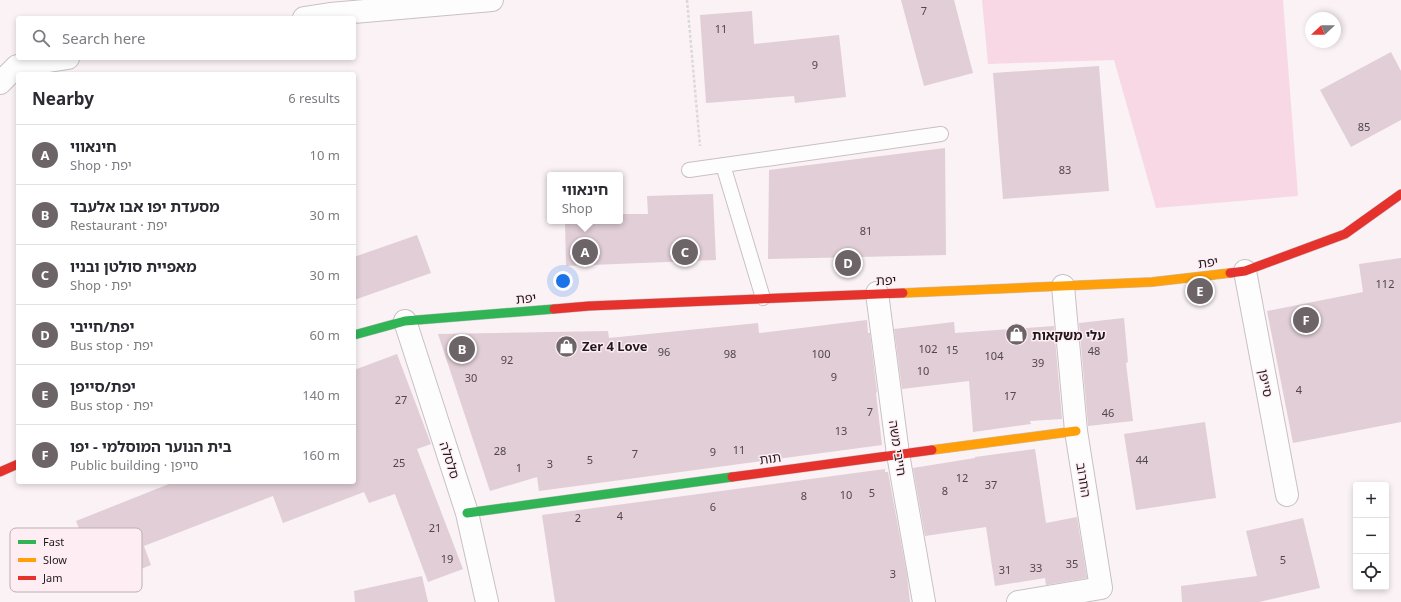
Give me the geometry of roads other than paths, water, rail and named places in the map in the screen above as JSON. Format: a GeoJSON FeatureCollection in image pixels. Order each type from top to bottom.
{"type":"FeatureCollection","features":[{"type":"Feature","properties":{"kind":"street"},"geometry":{"type":"LineString","coordinates":[[317,16],[492,0]]}},
{"type":"Feature","properties":{"kind":"street"},"geometry":{"type":"LineString","coordinates":[[0,83],[18,66],[56,60]]}},
{"type":"Feature","properties":{"kind":"street","name":"יפת"},"geometry":{"type":"LineString","coordinates":[[356,334],[405,321],[589,306],[1152,282],[1245,271],[1345,234],[1401,194]]}},
{"type":"Feature","properties":{"kind":"street","name":"סייפן"},"geometry":{"type":"LineString","coordinates":[[1245,271],[1287,495]]}},
{"type":"Feature","properties":{"kind":"street","name":"החרוב"},"geometry":{"type":"LineString","coordinates":[[1018,602],[1102,588],[1076,431],[1063,286]]}},
{"type":"Feature","properties":{"kind":"street","name":"חייבי משה"},"geometry":{"type":"LineString","coordinates":[[877,293],[898,454],[924,602]]}},
{"type":"Feature","properties":{"kind":"street","name":"סלסלה"},"geometry":{"type":"LineString","coordinates":[[405,321],[467,513],[487,602]]}},
{"type":"Feature","properties":{"kind":"street","name":"תות"},"geometry":{"type":"LineString","coordinates":[[467,513],[1076,431]]}},
{"type":"Feature","properties":{"kind":"street"},"geometry":{"type":"LineString","coordinates":[[0,472],[16,465]]}},
{"type":"Feature","properties":{"kind":"lane"},"geometry":{"type":"LineString","coordinates":[[696,169],[941,134]]}},
{"type":"Feature","properties":{"kind":"lane"},"geometry":{"type":"LineString","coordinates":[[723,165],[763,298]]}},
{"type":"Feature","properties":{"kind":"place","name":"חינאווי"},"geometry":{"type":"Point","coordinates":[585,252]}},
{"type":"Feature","properties":{"kind":"place","name":"מאפיית סולטן ובניו"},"geometry":{"type":"Point","coordinates":[685,252]}},
{"type":"Feature","properties":{"kind":"place","name":"יפת/חייבי"},"geometry":{"type":"Point","coordinates":[848,263]}},
{"type":"Feature","properties":{"kind":"place","name":"יפת/סייפן"},"geometry":{"type":"Point","coordinates":[1200,291]}},
{"type":"Feature","properties":{"kind":"place","name":"בית הנוער המוסלמי - יפו"},"geometry":{"type":"Point","coordinates":[1306,320]}},
{"type":"Feature","properties":{"kind":"place","name":"עלי משקאות"},"geometry":{"type":"Point","coordinates":[1016,335]}},
{"type":"Feature","properties":{"kind":"place","name":"Zer 4 Love"},"geometry":{"type":"Point","coordinates":[566,346]}},
{"type":"Feature","properties":{"kind":"place","name":"מסעדת יפו אבו אלעבד"},"geometry":{"type":"Point","coordinates":[462,349]}}]}
